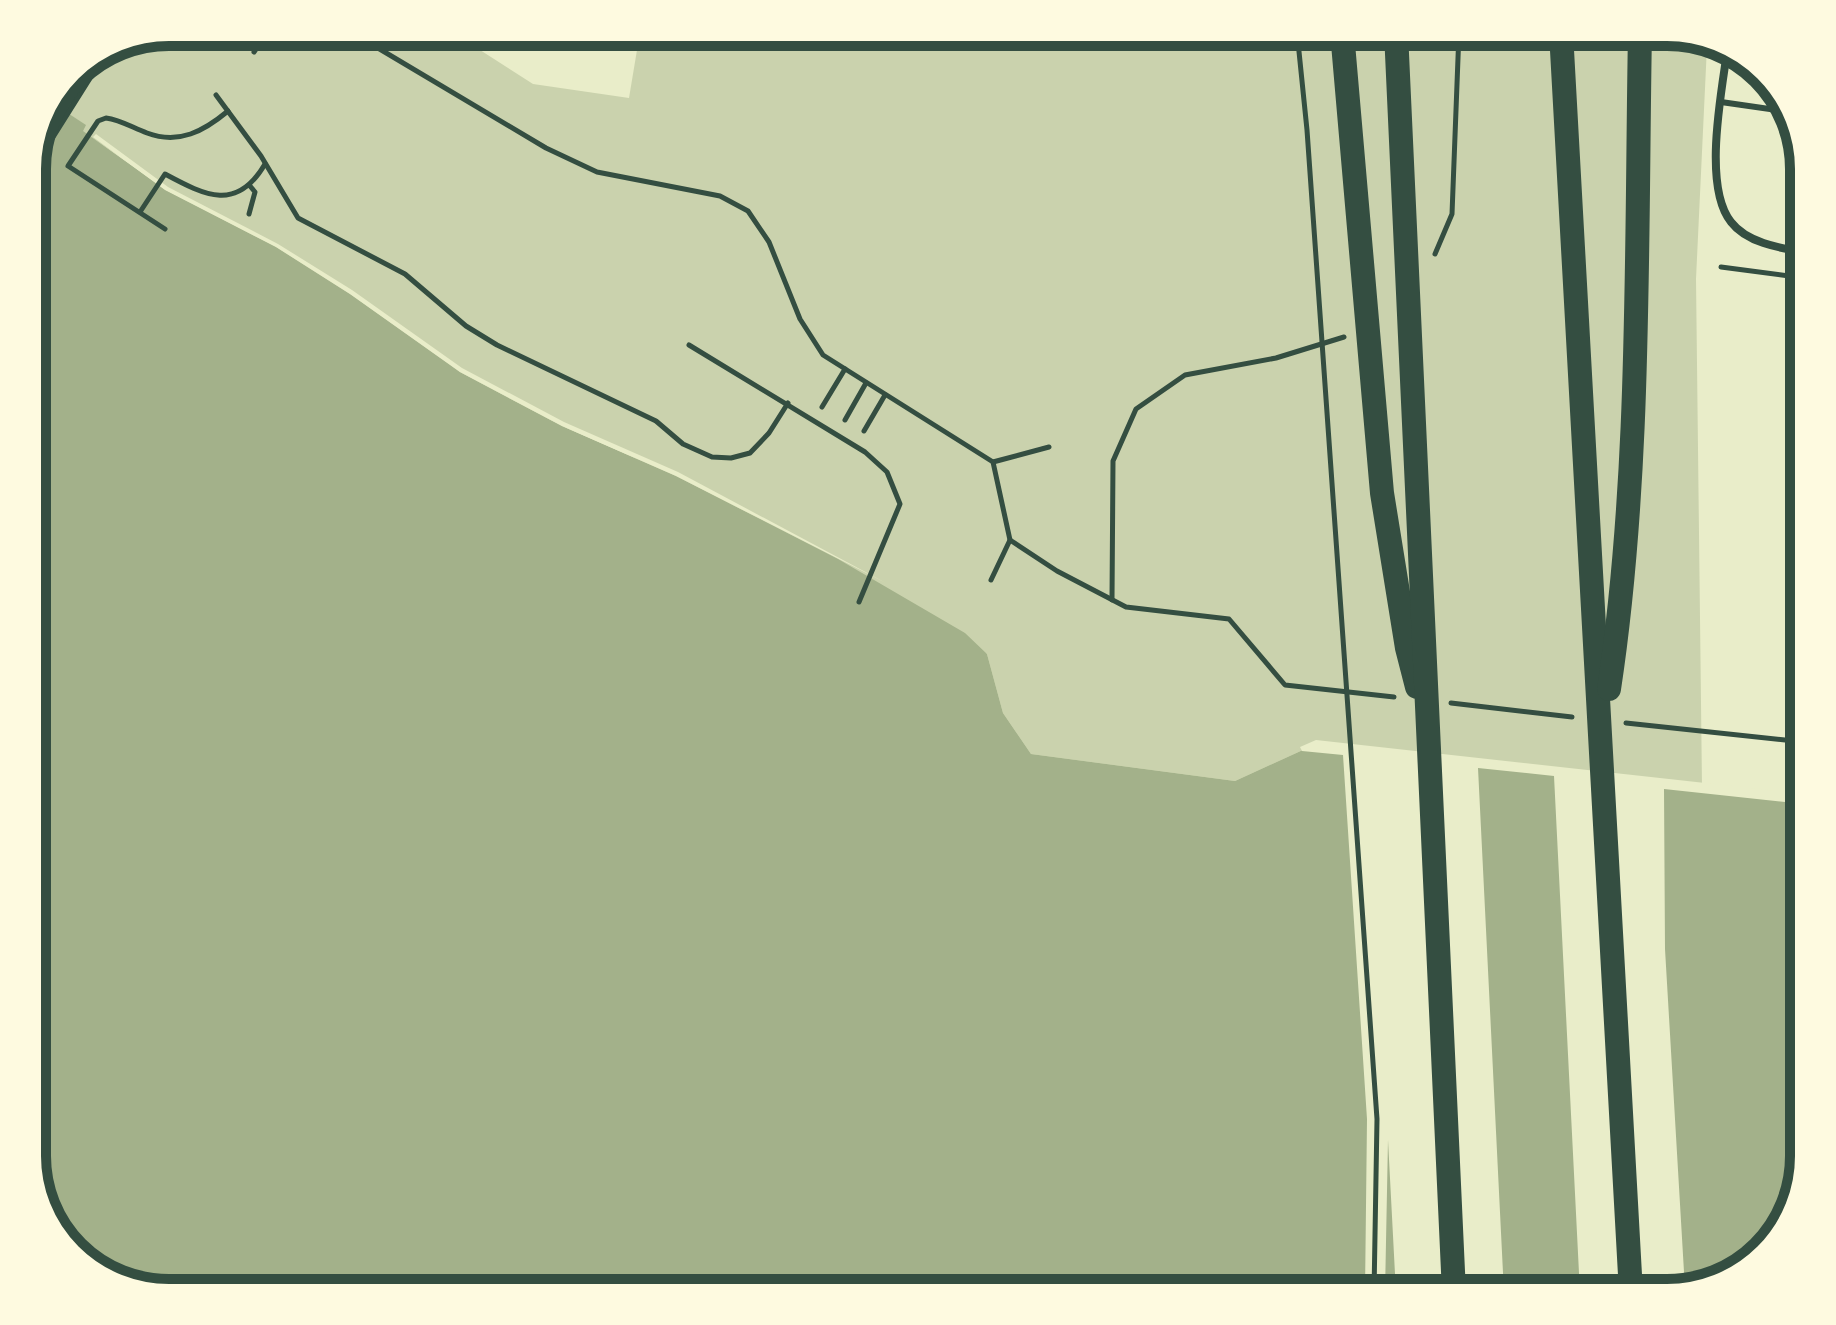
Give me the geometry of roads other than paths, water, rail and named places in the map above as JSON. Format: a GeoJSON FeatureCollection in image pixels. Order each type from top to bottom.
{"type":"FeatureCollection","features":[{"type":"Feature","properties":{"kind":"highway"},"geometry":{"type":"LineString","coordinates":[[1343,46],[1382,493],[1407,648],[1429,731]]}},
{"type":"Feature","properties":{"kind":"highway"},"geometry":{"type":"LineString","coordinates":[[1397,46],[1453,1279]]}},
{"type":"Feature","properties":{"kind":"highway"},"geometry":{"type":"LineString","coordinates":[[1562,46],[1630,1279]]}},
{"type":"Feature","properties":{"kind":"highway"},"geometry":{"type":"LineString","coordinates":[[1602,734],[1625,543],[1640,46]]}},
{"type":"Feature","properties":{"kind":"street"},"geometry":{"type":"LineString","coordinates":[[1726,62],[1717,191],[1732,223],[1770,247],[1790,250]]}},
{"type":"Feature","properties":{"kind":"lane"},"geometry":{"type":"LineString","coordinates":[[49,143],[89,79]]}},
{"type":"Feature","properties":{"kind":"lane"},"geometry":{"type":"LineString","coordinates":[[1721,102],[1774,110]]}}]}
